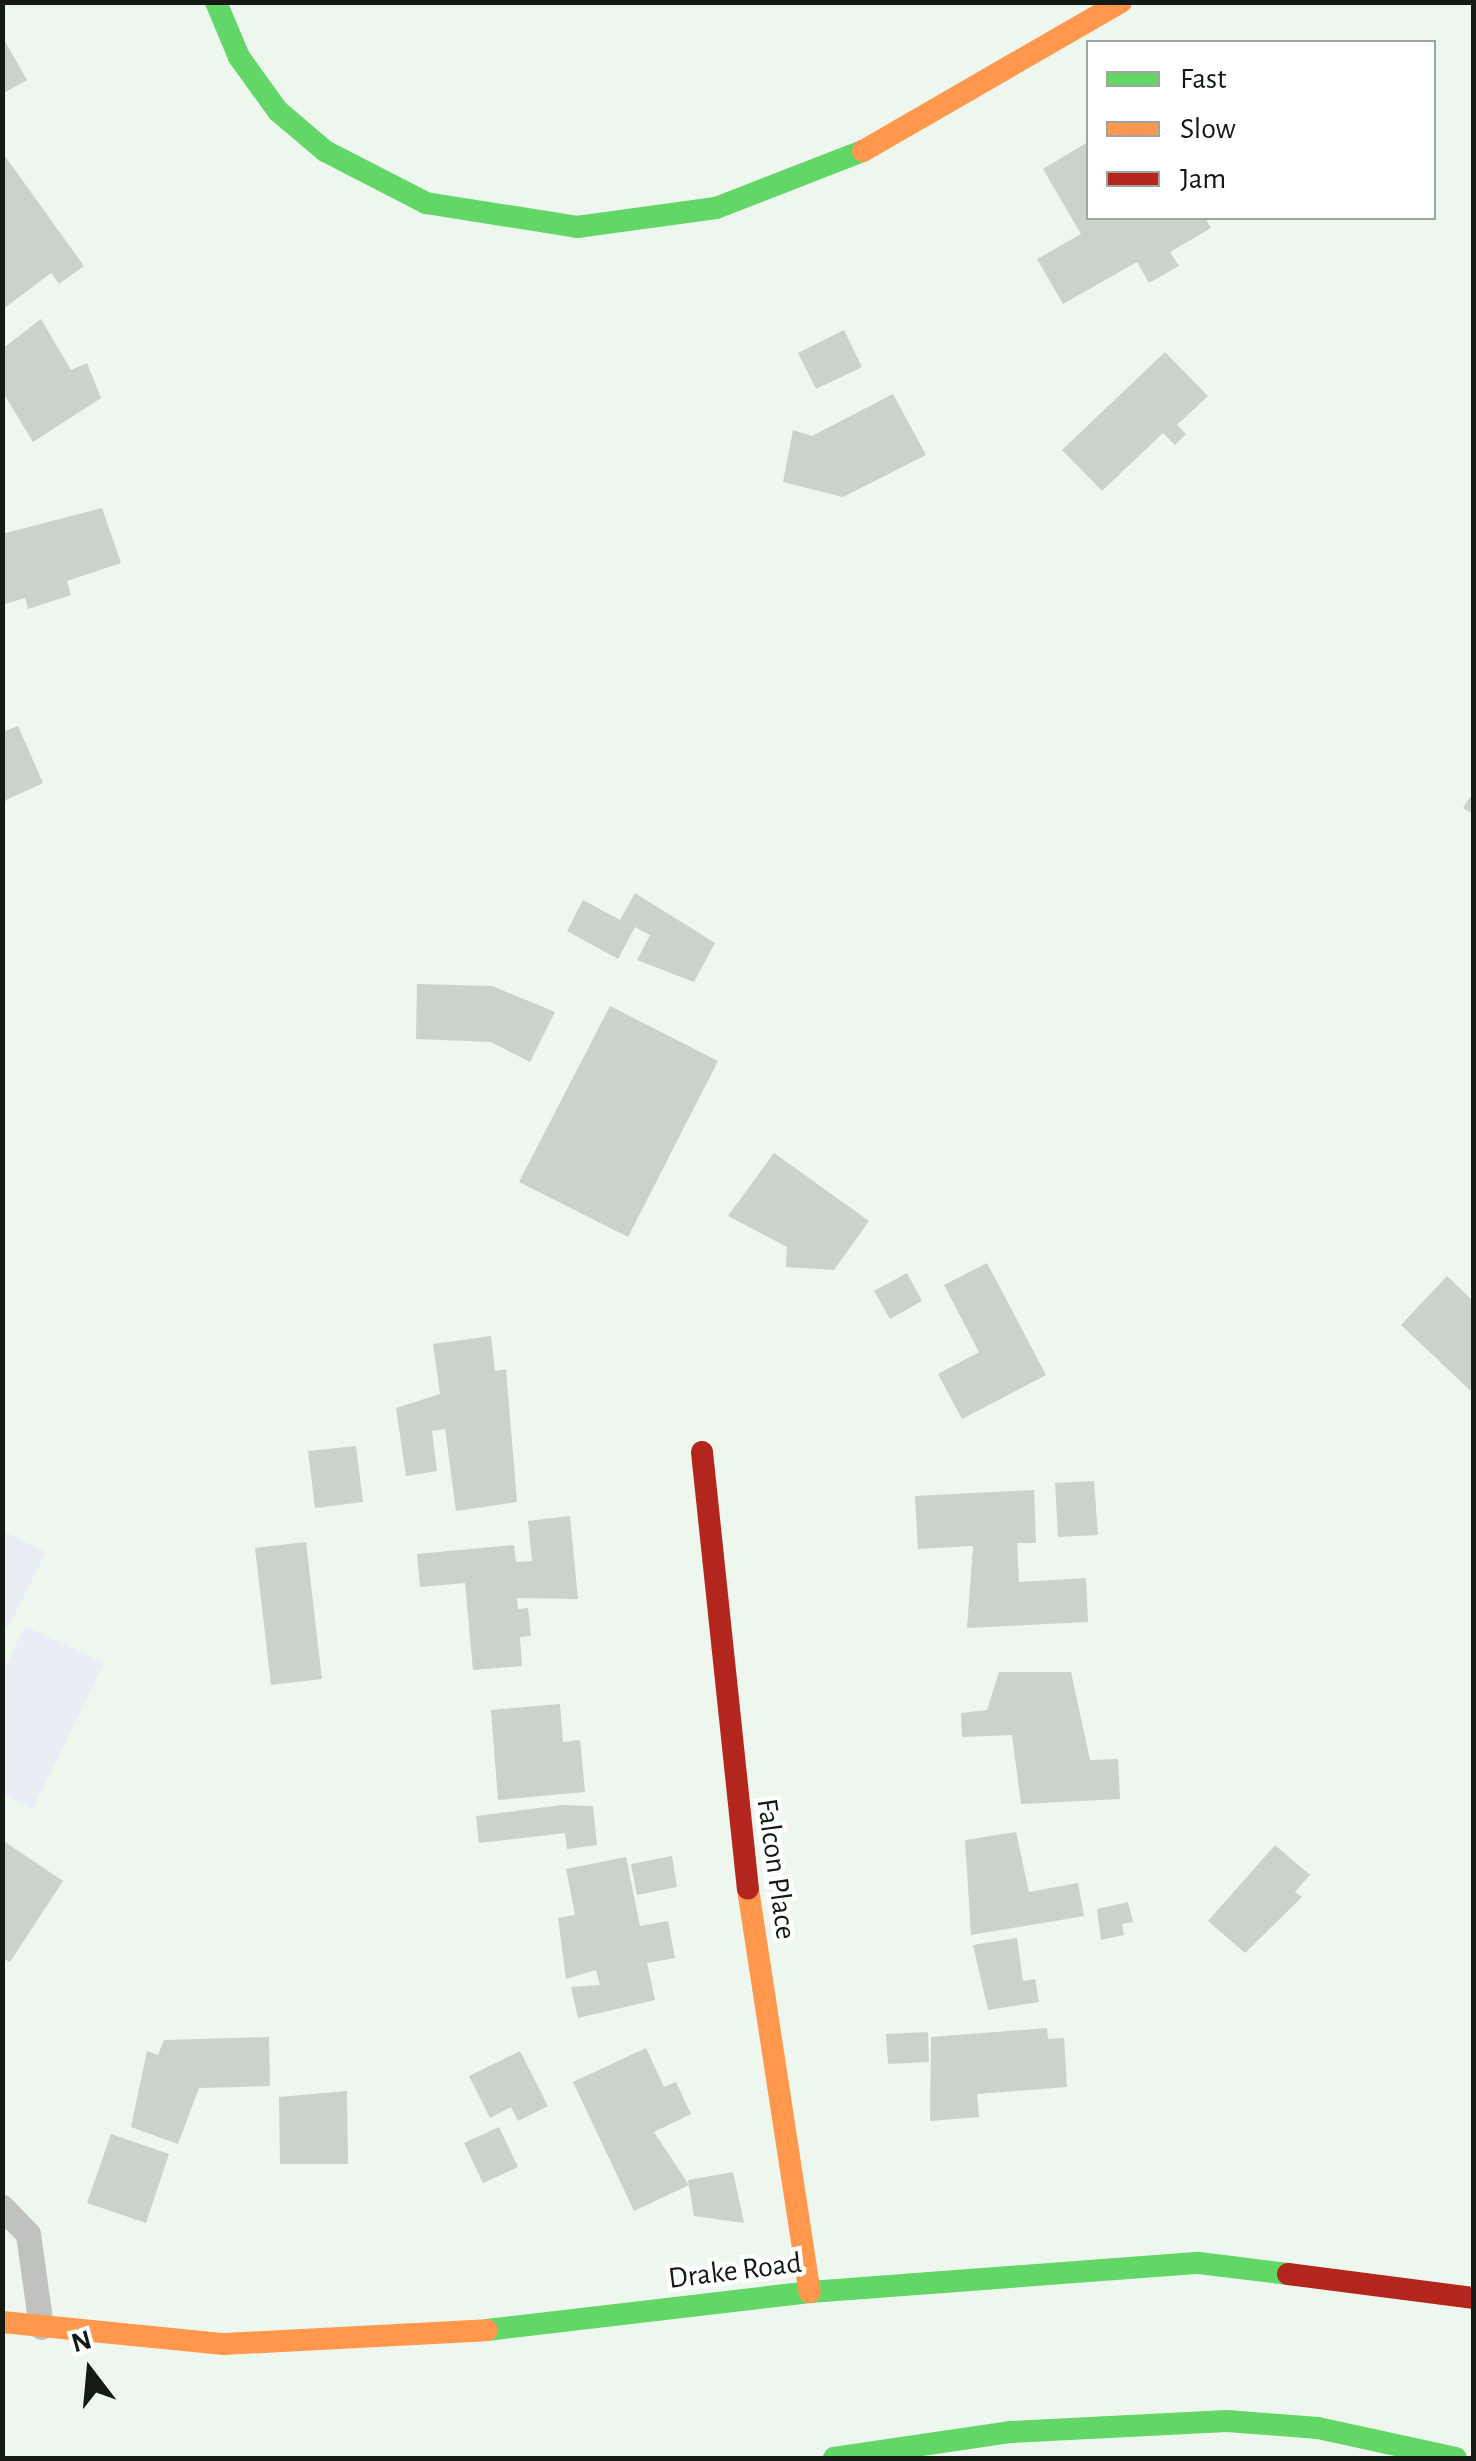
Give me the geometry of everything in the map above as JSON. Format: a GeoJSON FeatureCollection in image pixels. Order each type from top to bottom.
{"type":"FeatureCollection","features":[{"type":"Feature","properties":{"kind":"main road"},"geometry":{"type":"LineString","coordinates":[[216,2],[238,58],[325,152],[426,203],[577,227],[716,208],[852,157],[1122,2]]}},
{"type":"Feature","properties":{"kind":"main road","name":"Falcon Place"},"geometry":{"type":"LineString","coordinates":[[702,1452],[735,1803],[810,2292]]}},
{"type":"Feature","properties":{"kind":"main road","name":"Drake Road"},"geometry":{"type":"LineString","coordinates":[[2,2322],[224,2344],[429,2337],[810,2292],[1199,2263],[1474,2298]]}},
{"type":"Feature","properties":{"kind":"main road"},"geometry":{"type":"LineString","coordinates":[[834,2458],[1011,2432],[1227,2421],[1318,2428],[1456,2458]]}},
{"type":"Feature","properties":{"kind":"lane"},"geometry":{"type":"LineString","coordinates":[[2,2207],[28,2234],[41,2327]]}},
{"type":"Feature","properties":{"kind":"shaded area"},"geometry":{"type":"Polygon","coordinates":[[[3,1531],[46,1552],[7,1630],[2,1628],[3,1531]]]}},
{"type":"Feature","properties":{"kind":"shaded area"},"geometry":{"type":"Polygon","coordinates":[[[25,1626],[104,1663],[33,1809],[2,1794],[3,1672],[25,1626]]]}},
{"type":"Feature","properties":{"kind":"building"},"geometry":{"type":"Polygon","coordinates":[[[2,36],[27,80],[2,94],[2,36]]]}},
{"type":"Feature","properties":{"kind":"building"},"geometry":{"type":"Polygon","coordinates":[[[1086,143],[1086,220],[1206,220],[1211,228],[1170,252],[1179,266],[1149,283],[1137,262],[1063,304],[1037,259],[1081,234],[1043,169],[1086,143]]]}},
{"type":"Feature","properties":{"kind":"building"},"geometry":{"type":"Polygon","coordinates":[[[2,152],[84,266],[59,284],[51,273],[2,310],[2,152]]]}},
{"type":"Feature","properties":{"kind":"building"},"geometry":{"type":"Polygon","coordinates":[[[41,319],[71,370],[87,363],[101,398],[33,442],[2,391],[2,349],[41,319]]]}},
{"type":"Feature","properties":{"kind":"building"},"geometry":{"type":"Polygon","coordinates":[[[844,330],[862,367],[816,389],[798,353],[844,330]]]}},
{"type":"Feature","properties":{"kind":"building"},"geometry":{"type":"Polygon","coordinates":[[[1165,352],[1208,396],[1177,425],[1186,434],[1175,445],[1163,433],[1102,491],[1062,450],[1165,352]]]}},
{"type":"Feature","properties":{"kind":"building"},"geometry":{"type":"Polygon","coordinates":[[[893,394],[926,455],[843,497],[783,482],[793,430],[812,436],[893,394]]]}},
{"type":"Feature","properties":{"kind":"building"},"geometry":{"type":"Polygon","coordinates":[[[102,508],[121,563],[67,581],[71,595],[28,609],[25,598],[2,605],[2,534],[102,508]]]}},
{"type":"Feature","properties":{"kind":"building"},"geometry":{"type":"Polygon","coordinates":[[[18,726],[43,783],[6,800],[2,812],[2,732],[18,726]]]}},
{"type":"Feature","properties":{"kind":"building"},"geometry":{"type":"Polygon","coordinates":[[[1474,791],[1474,815],[1463,808],[1474,791]]]}},
{"type":"Feature","properties":{"kind":"building"},"geometry":{"type":"Polygon","coordinates":[[[635,893],[715,943],[694,982],[637,960],[650,935],[635,927],[618,959],[567,931],[583,900],[620,920],[635,893]]]}},
{"type":"Feature","properties":{"kind":"building"},"geometry":{"type":"Polygon","coordinates":[[[417,984],[492,986],[555,1012],[530,1062],[491,1042],[416,1039],[417,984]]]}},
{"type":"Feature","properties":{"kind":"building"},"geometry":{"type":"Polygon","coordinates":[[[610,1006],[718,1061],[628,1237],[519,1182],[610,1006]]]}},
{"type":"Feature","properties":{"kind":"building"},"geometry":{"type":"Polygon","coordinates":[[[774,1153],[869,1221],[834,1270],[786,1267],[787,1247],[728,1216],[774,1153]]]}},
{"type":"Feature","properties":{"kind":"building"},"geometry":{"type":"Polygon","coordinates":[[[987,1263],[1046,1375],[962,1419],[938,1374],[979,1352],[944,1285],[987,1263]]]}},
{"type":"Feature","properties":{"kind":"building"},"geometry":{"type":"Polygon","coordinates":[[[907,1273],[922,1301],[890,1319],[874,1291],[907,1273]]]}},
{"type":"Feature","properties":{"kind":"building"},"geometry":{"type":"Polygon","coordinates":[[[1447,1276],[1474,1302],[1474,1394],[1401,1325],[1447,1276]]]}},
{"type":"Feature","properties":{"kind":"building"},"geometry":{"type":"Polygon","coordinates":[[[491,1336],[495,1371],[506,1369],[517,1502],[456,1511],[445,1429],[432,1431],[437,1471],[406,1476],[396,1408],[440,1394],[433,1344],[491,1336]]]}},
{"type":"Feature","properties":{"kind":"building"},"geometry":{"type":"Polygon","coordinates":[[[356,1446],[363,1502],[315,1508],[308,1451],[356,1446]]]}},
{"type":"Feature","properties":{"kind":"building"},"geometry":{"type":"Polygon","coordinates":[[[1094,1481],[1098,1535],[1058,1537],[1055,1483],[1094,1481]]]}},
{"type":"Feature","properties":{"kind":"building"},"geometry":{"type":"Polygon","coordinates":[[[1034,1490],[1036,1543],[1017,1543],[1019,1582],[1086,1578],[1088,1622],[967,1628],[973,1546],[918,1549],[915,1496],[1034,1490]]]}},
{"type":"Feature","properties":{"kind":"building"},"geometry":{"type":"Polygon","coordinates":[[[570,1516],[578,1599],[517,1598],[518,1609],[528,1608],[531,1636],[520,1637],[522,1666],[473,1670],[465,1583],[420,1587],[417,1554],[514,1545],[516,1562],[532,1561],[528,1521],[570,1516]]]}},
{"type":"Feature","properties":{"kind":"building"},"geometry":{"type":"Polygon","coordinates":[[[306,1542],[322,1679],[271,1685],[255,1548],[306,1542]]]}},
{"type":"Feature","properties":{"kind":"building"},"geometry":{"type":"Polygon","coordinates":[[[999,1672],[1071,1672],[1090,1760],[1118,1759],[1120,1799],[1021,1804],[1012,1735],[962,1737],[961,1713],[987,1710],[999,1672]]]}},
{"type":"Feature","properties":{"kind":"building"},"geometry":{"type":"Polygon","coordinates":[[[560,1704],[563,1742],[580,1740],[585,1792],[498,1800],[491,1710],[560,1704]]]}},
{"type":"Feature","properties":{"kind":"building"},"geometry":{"type":"Polygon","coordinates":[[[562,1805],[593,1806],[597,1845],[567,1849],[565,1833],[479,1843],[476,1816],[562,1805]]]}},
{"type":"Feature","properties":{"kind":"building"},"geometry":{"type":"Polygon","coordinates":[[[1016,1832],[1029,1892],[1078,1883],[1084,1916],[971,1935],[965,1840],[1016,1832]]]}},
{"type":"Feature","properties":{"kind":"building"},"geometry":{"type":"Polygon","coordinates":[[[2,1840],[63,1881],[10,1962],[2,1958],[2,1840]]]}},
{"type":"Feature","properties":{"kind":"building"},"geometry":{"type":"Polygon","coordinates":[[[1275,1845],[1310,1875],[1295,1892],[1302,1897],[1245,1953],[1208,1921],[1275,1845]]]}},
{"type":"Feature","properties":{"kind":"building"},"geometry":{"type":"Polygon","coordinates":[[[672,1856],[677,1887],[637,1895],[631,1864],[672,1856]]]}},
{"type":"Feature","properties":{"kind":"building"},"geometry":{"type":"Polygon","coordinates":[[[626,1857],[640,1926],[668,1921],[675,1958],[647,1963],[655,2000],[578,2018],[571,1987],[600,1985],[596,1970],[566,1979],[558,1918],[575,1915],[566,1869],[626,1857]]]}},
{"type":"Feature","properties":{"kind":"building"},"geometry":{"type":"Polygon","coordinates":[[[1128,1902],[1133,1922],[1122,1924],[1124,1935],[1101,1940],[1097,1909],[1128,1902]]]}},
{"type":"Feature","properties":{"kind":"building"},"geometry":{"type":"Polygon","coordinates":[[[1017,1938],[1023,1981],[1035,1979],[1039,2002],[988,2010],[973,1945],[1017,1938]]]}},
{"type":"Feature","properties":{"kind":"building"},"geometry":{"type":"Polygon","coordinates":[[[1047,2028],[1048,2039],[1064,2038],[1067,2087],[977,2094],[979,2117],[930,2121],[931,2037],[1047,2028]]]}},
{"type":"Feature","properties":{"kind":"building"},"geometry":{"type":"Polygon","coordinates":[[[928,2032],[929,2062],[888,2064],[886,2034],[928,2032]]]}},
{"type":"Feature","properties":{"kind":"building"},"geometry":{"type":"Polygon","coordinates":[[[269,2037],[270,2086],[199,2088],[178,2144],[131,2127],[147,2051],[158,2055],[164,2040],[269,2037]]]}},
{"type":"Feature","properties":{"kind":"building"},"geometry":{"type":"Polygon","coordinates":[[[646,2048],[664,2087],[676,2082],[691,2114],[654,2132],[689,2185],[634,2211],[573,2082],[646,2048]]]}},
{"type":"Feature","properties":{"kind":"building"},"geometry":{"type":"Polygon","coordinates":[[[520,2051],[548,2106],[518,2121],[511,2107],[490,2118],[469,2076],[520,2051]]]}},
{"type":"Feature","properties":{"kind":"building"},"geometry":{"type":"Polygon","coordinates":[[[347,2091],[348,2164],[280,2164],[279,2097],[347,2091]]]}},
{"type":"Feature","properties":{"kind":"building"},"geometry":{"type":"Polygon","coordinates":[[[499,2127],[518,2167],[483,2183],[464,2143],[499,2127]]]}},
{"type":"Feature","properties":{"kind":"building"},"geometry":{"type":"Polygon","coordinates":[[[111,2134],[169,2154],[146,2223],[87,2203],[111,2134]]]}},
{"type":"Feature","properties":{"kind":"building"},"geometry":{"type":"Polygon","coordinates":[[[733,2172],[744,2223],[694,2216],[688,2180],[733,2172]]]}},
{"type":"Feature","properties":{"kind":"traffic: fast"},"geometry":{"type":"LineString","coordinates":[[216,2],[239,57],[278,111],[325,151],[426,203],[577,227],[716,208],[863,151]]}},
{"type":"Feature","properties":{"kind":"traffic: fast"},"geometry":{"type":"LineString","coordinates":[[487,2330],[810,2292],[1199,2263],[1288,2274]]}},
{"type":"Feature","properties":{"kind":"traffic: fast"},"geometry":{"type":"LineString","coordinates":[[834,2458],[1011,2432],[1227,2421],[1318,2428],[1456,2458]]}},
{"type":"Feature","properties":{"kind":"traffic: slow"},"geometry":{"type":"LineString","coordinates":[[863,151],[1121,2]]}},
{"type":"Feature","properties":{"kind":"traffic: slow"},"geometry":{"type":"LineString","coordinates":[[748,1889],[810,2292]]}},
{"type":"Feature","properties":{"kind":"traffic: slow"},"geometry":{"type":"LineString","coordinates":[[2,2322],[224,2344],[487,2330]]}},
{"type":"Feature","properties":{"kind":"traffic: jam"},"geometry":{"type":"LineString","coordinates":[[702,1452],[748,1889]]}},
{"type":"Feature","properties":{"kind":"traffic: jam"},"geometry":{"type":"LineString","coordinates":[[1288,2274],[1474,2298]]}}]}
